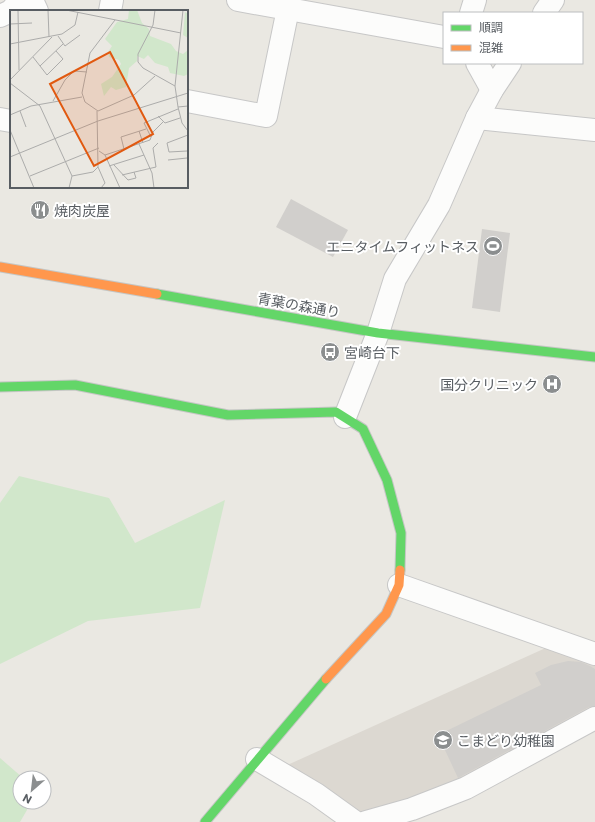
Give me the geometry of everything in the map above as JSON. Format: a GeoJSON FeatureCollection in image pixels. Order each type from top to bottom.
{"type":"FeatureCollection","features":[{"type":"Feature","properties":{"kind":"street"},"geometry":{"type":"LineString","coordinates":[[11,10],[20,0]]}},
{"type":"Feature","properties":{"kind":"street"},"geometry":{"type":"LineString","coordinates":[[32,0],[37,10]]}},
{"type":"Feature","properties":{"kind":"street"},"geometry":{"type":"LineString","coordinates":[[110,10],[112,0]]}},
{"type":"Feature","properties":{"kind":"street"},"geometry":{"type":"LineString","coordinates":[[238,0],[443,37]]}},
{"type":"Feature","properties":{"kind":"street"},"geometry":{"type":"LineString","coordinates":[[471,12],[475,0]]}},
{"type":"Feature","properties":{"kind":"street"},"geometry":{"type":"LineString","coordinates":[[545,12],[553,0]]}},
{"type":"Feature","properties":{"kind":"street"},"geometry":{"type":"LineString","coordinates":[[188,101],[266,116],[288,9]]}},
{"type":"Feature","properties":{"kind":"street"},"geometry":{"type":"LineString","coordinates":[[0,16],[10,11]]}},
{"type":"Feature","properties":{"kind":"street"},"geometry":{"type":"LineString","coordinates":[[478,64],[492,90]]}},
{"type":"Feature","properties":{"kind":"street"},"geometry":{"type":"LineString","coordinates":[[345,418],[378,333],[395,279],[439,205],[477,118],[492,90],[509,64]]}},
{"type":"Feature","properties":{"kind":"street"},"geometry":{"type":"LineString","coordinates":[[477,118],[595,130]]}},
{"type":"Feature","properties":{"kind":"street"},"geometry":{"type":"LineString","coordinates":[[0,119],[10,121]]}},
{"type":"Feature","properties":{"kind":"street","name":"青葉の森通り"},"geometry":{"type":"LineString","coordinates":[[0,267],[378,333],[595,357]]}},
{"type":"Feature","properties":{"kind":"street"},"geometry":{"type":"LineString","coordinates":[[0,387],[75,385],[228,415],[336,412],[363,429],[387,480],[401,533],[399,585],[386,614],[317,689],[204,822]]}},
{"type":"Feature","properties":{"kind":"street"},"geometry":{"type":"LineString","coordinates":[[399,585],[595,654]]}},
{"type":"Feature","properties":{"kind":"street"},"geometry":{"type":"LineString","coordinates":[[366,822],[412,809],[466,788],[595,718]]}},
{"type":"Feature","properties":{"kind":"street"},"geometry":{"type":"LineString","coordinates":[[257,759],[316,794],[355,822]]}},
{"type":"Feature","properties":{"kind":"shaded area","name":"こまどり幼稚園"},"geometry":{"type":"Polygon","coordinates":[[[550,646],[595,663],[595,712],[419,800],[362,814],[350,810],[283,767],[550,646]]]}},
{"type":"Feature","properties":{"kind":"green space"},"geometry":{"type":"Polygon","coordinates":[[[19,476],[109,498],[135,543],[225,500],[200,608],[88,621],[0,664],[0,503],[19,476]]]}},
{"type":"Feature","properties":{"kind":"green space"},"geometry":{"type":"Polygon","coordinates":[[[0,758],[14,770],[12,770],[12,810],[27,810],[20,822],[0,822],[0,758]]]}},
{"type":"Feature","properties":{"kind":"building"},"geometry":{"type":"Polygon","coordinates":[[[291,199],[348,230],[333,257],[276,227],[291,199]]]}},
{"type":"Feature","properties":{"kind":"building"},"geometry":{"type":"Polygon","coordinates":[[[482,229],[510,233],[500,312],[472,308],[482,229]]]}},
{"type":"Feature","properties":{"kind":"building"},"geometry":{"type":"Polygon","coordinates":[[[568,661],[581,662],[595,669],[595,706],[589,707],[458,778],[438,735],[541,685],[535,673],[551,665],[568,661]]]}},
{"type":"Feature","properties":{"kind":"traffic: fast"},"geometry":{"type":"LineString","coordinates":[[157,294],[378,333],[595,357]]}},
{"type":"Feature","properties":{"kind":"traffic: fast"},"geometry":{"type":"LineString","coordinates":[[0,387],[75,385],[228,415],[336,412],[363,429],[387,480],[401,533],[400,570]]}},
{"type":"Feature","properties":{"kind":"traffic: fast"},"geometry":{"type":"LineString","coordinates":[[205,822],[326,679]]}},
{"type":"Feature","properties":{"kind":"traffic: slow"},"geometry":{"type":"LineString","coordinates":[[0,267],[157,294]]}},
{"type":"Feature","properties":{"kind":"traffic: slow"},"geometry":{"type":"LineString","coordinates":[[326,679],[386,614],[399,585],[400,570]]}},
{"type":"Feature","properties":{"kind":"place","name":"焼肉炭屋"},"geometry":{"type":"Point","coordinates":[40,210]}},
{"type":"Feature","properties":{"kind":"place","name":"エニタイムフィットネス"},"geometry":{"type":"Point","coordinates":[493,246]}},
{"type":"Feature","properties":{"kind":"place","name":"宮崎台下"},"geometry":{"type":"Point","coordinates":[330,352]}},
{"type":"Feature","properties":{"kind":"place","name":"国分クリニック"},"geometry":{"type":"Point","coordinates":[552,384]}},
{"type":"Feature","properties":{"kind":"place","name":"こまどり幼稚園"},"geometry":{"type":"Point","coordinates":[443,740]}}]}
